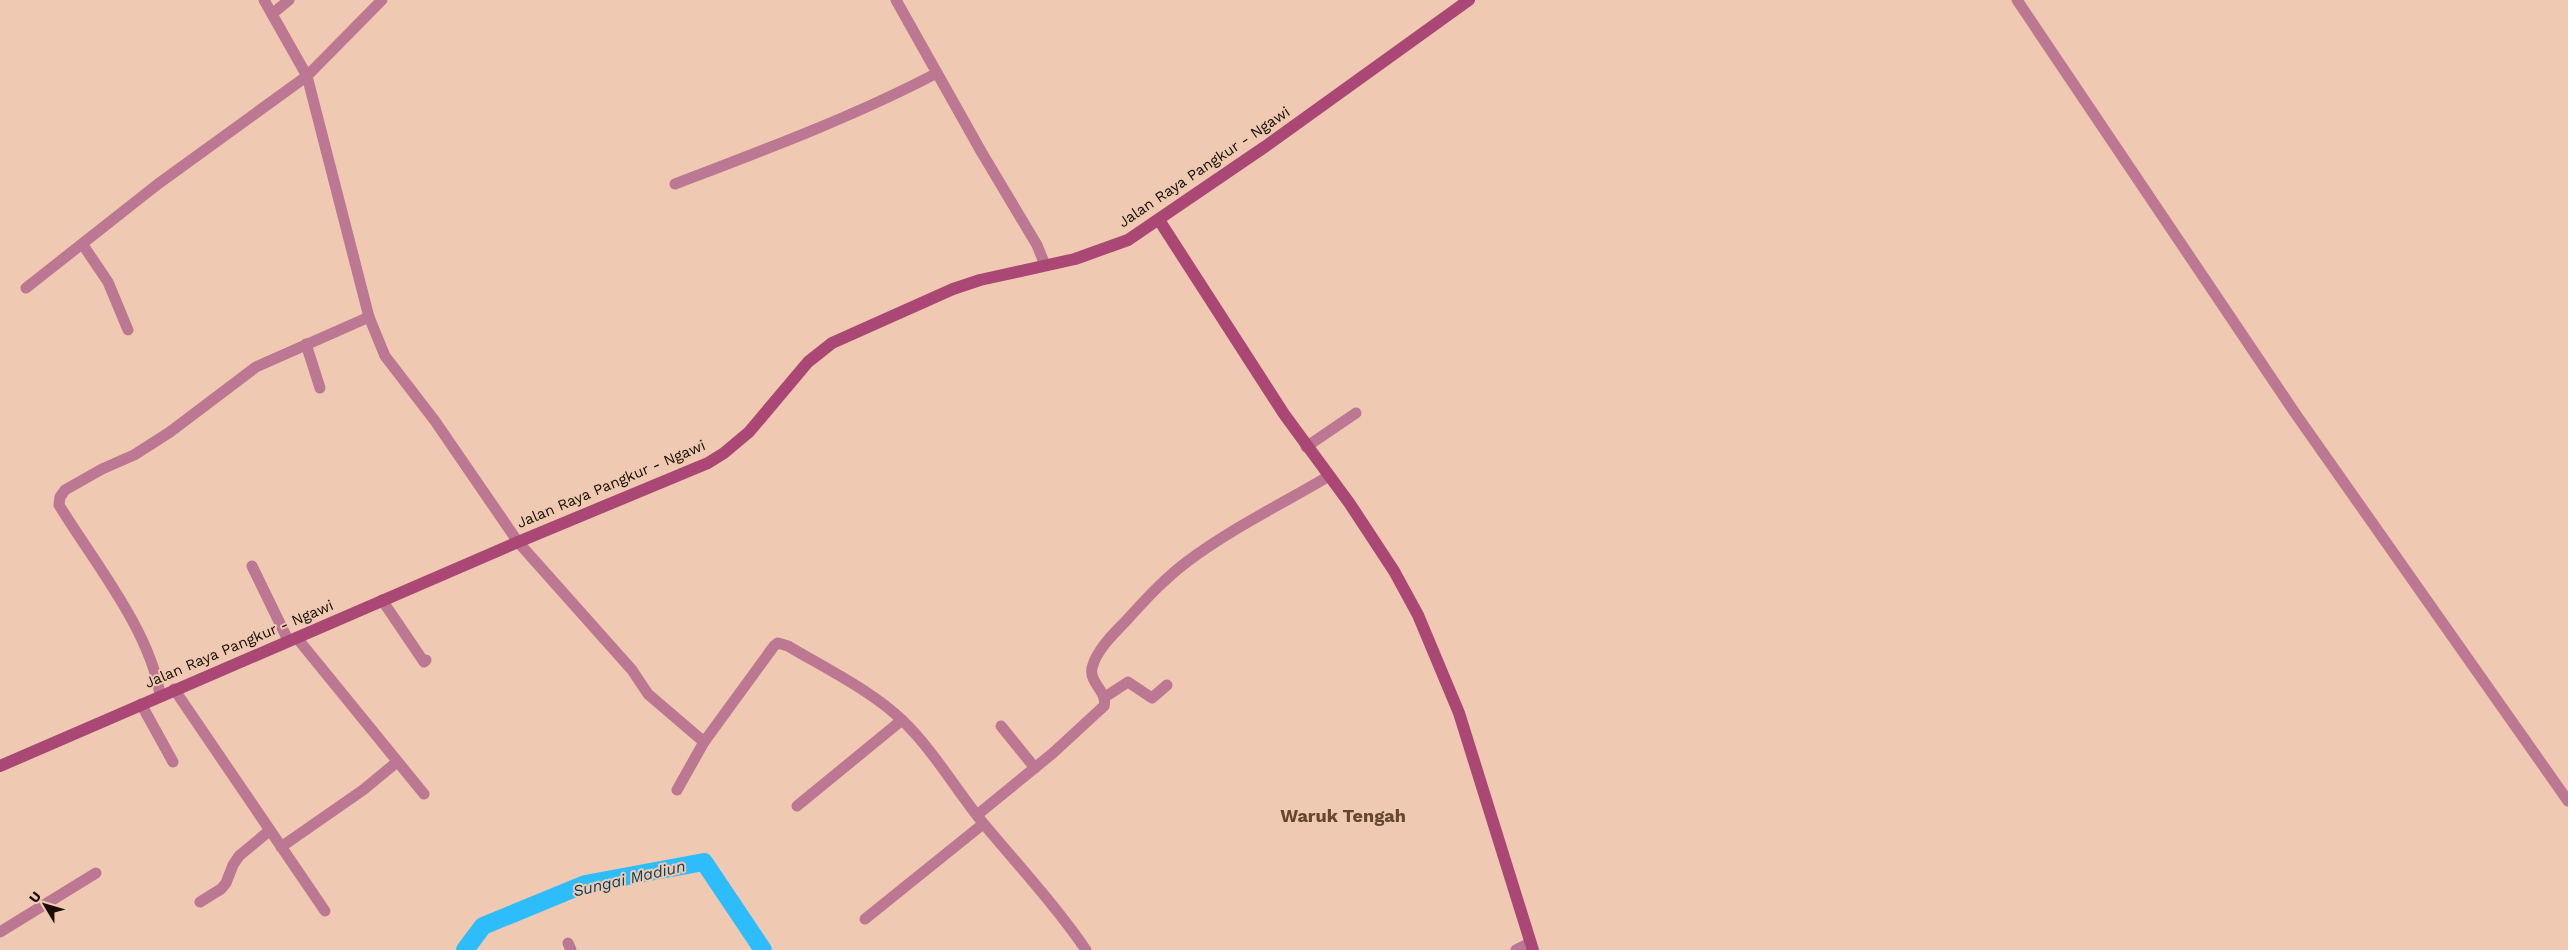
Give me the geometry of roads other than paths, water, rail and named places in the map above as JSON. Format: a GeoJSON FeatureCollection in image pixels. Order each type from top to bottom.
{"type":"FeatureCollection","features":[{"type":"Feature","properties":{"kind":"main road","name":"Jalan Raya Pangkur - Ngawi"},"geometry":{"type":"LineString","coordinates":[[0,766],[174,689],[708,463],[724,453],[748,432],[808,362],[832,343],[953,289],[1076,259],[1115,246],[1159,220],[1469,0]]}},
{"type":"Feature","properties":{"kind":"main road"},"geometry":{"type":"LineString","coordinates":[[1159,220],[1306,447],[1329,476],[1394,571],[1418,615],[1459,713],[1515,886],[1531,946]]}},
{"type":"Feature","properties":{"kind":"street"},"geometry":{"type":"LineString","coordinates":[[264,0],[307,76],[370,317],[382,350],[392,367],[435,421],[518,542],[632,670],[648,694],[704,742]]}},
{"type":"Feature","properties":{"kind":"street"},"geometry":{"type":"LineString","coordinates":[[272,14],[289,0]]}},
{"type":"Feature","properties":{"kind":"street"},"geometry":{"type":"LineString","coordinates":[[26,288],[158,184],[307,76],[382,0]]}},
{"type":"Feature","properties":{"kind":"street"},"geometry":{"type":"LineString","coordinates":[[896,0],[1037,245],[1045,266]]}},
{"type":"Feature","properties":{"kind":"street"},"geometry":{"type":"LineString","coordinates":[[2017,0],[2295,413],[2568,801]]}},
{"type":"Feature","properties":{"kind":"street"},"geometry":{"type":"LineString","coordinates":[[676,184],[790,140],[896,94],[937,73]]}},
{"type":"Feature","properties":{"kind":"street"},"geometry":{"type":"LineString","coordinates":[[83,245],[108,282],[128,330]]}},
{"type":"Feature","properties":{"kind":"street"},"geometry":{"type":"LineString","coordinates":[[160,695],[158,681],[136,630],[103,571],[87,551],[59,505],[60,497],[65,490],[134,454],[170,432],[256,367],[370,317]]}},
{"type":"Feature","properties":{"kind":"street"},"geometry":{"type":"LineString","coordinates":[[306,344],[320,388]]}},
{"type":"Feature","properties":{"kind":"street"},"geometry":{"type":"LineString","coordinates":[[1306,447],[1356,413]]}},
{"type":"Feature","properties":{"kind":"street"},"geometry":{"type":"LineString","coordinates":[[866,919],[980,819],[1104,706],[1105,697],[1092,675],[1092,667],[1106,643],[1140,604],[1169,576],[1208,547],[1329,476]]}},
{"type":"Feature","properties":{"kind":"street"},"geometry":{"type":"LineString","coordinates":[[252,566],[292,639],[424,794]]}},
{"type":"Feature","properties":{"kind":"street"},"geometry":{"type":"LineString","coordinates":[[382,600],[424,662],[426,660]]}},
{"type":"Feature","properties":{"kind":"street"},"geometry":{"type":"LineString","coordinates":[[677,790],[704,742],[768,653],[778,643],[788,646],[881,704],[902,720],[917,736],[980,819],[1038,887],[1086,950]]}},
{"type":"Feature","properties":{"kind":"street"},"geometry":{"type":"LineString","coordinates":[[1105,697],[1128,682],[1150,698],[1167,685]]}},
{"type":"Feature","properties":{"kind":"street"},"geometry":{"type":"LineString","coordinates":[[174,689],[325,911]]}},
{"type":"Feature","properties":{"kind":"street"},"geometry":{"type":"LineString","coordinates":[[141,704],[173,762]]}},
{"type":"Feature","properties":{"kind":"street"},"geometry":{"type":"LineString","coordinates":[[797,806],[902,720]]}},
{"type":"Feature","properties":{"kind":"street"},"geometry":{"type":"LineString","coordinates":[[1001,726],[1035,768]]}},
{"type":"Feature","properties":{"kind":"street"},"geometry":{"type":"LineString","coordinates":[[281,847],[364,790],[397,762]]}},
{"type":"Feature","properties":{"kind":"street"},"geometry":{"type":"LineString","coordinates":[[200,902],[221,889],[226,883],[239,856],[269,831]]}},
{"type":"Feature","properties":{"kind":"street"},"geometry":{"type":"LineString","coordinates":[[0,932],[96,873]]}},
{"type":"Feature","properties":{"kind":"street"},"geometry":{"type":"LineString","coordinates":[[1516,950],[1531,946]]}},
{"type":"Feature","properties":{"kind":"waterway","name":"Sungai Madiun"},"geometry":{"type":"LineString","coordinates":[[465,950],[483,926],[585,884],[704,862],[763,950]]}},
{"type":"Feature","properties":{"kind":"district","name":"Waruk Tengah"},"geometry":{"type":"Point","coordinates":[1343,816]}}]}
